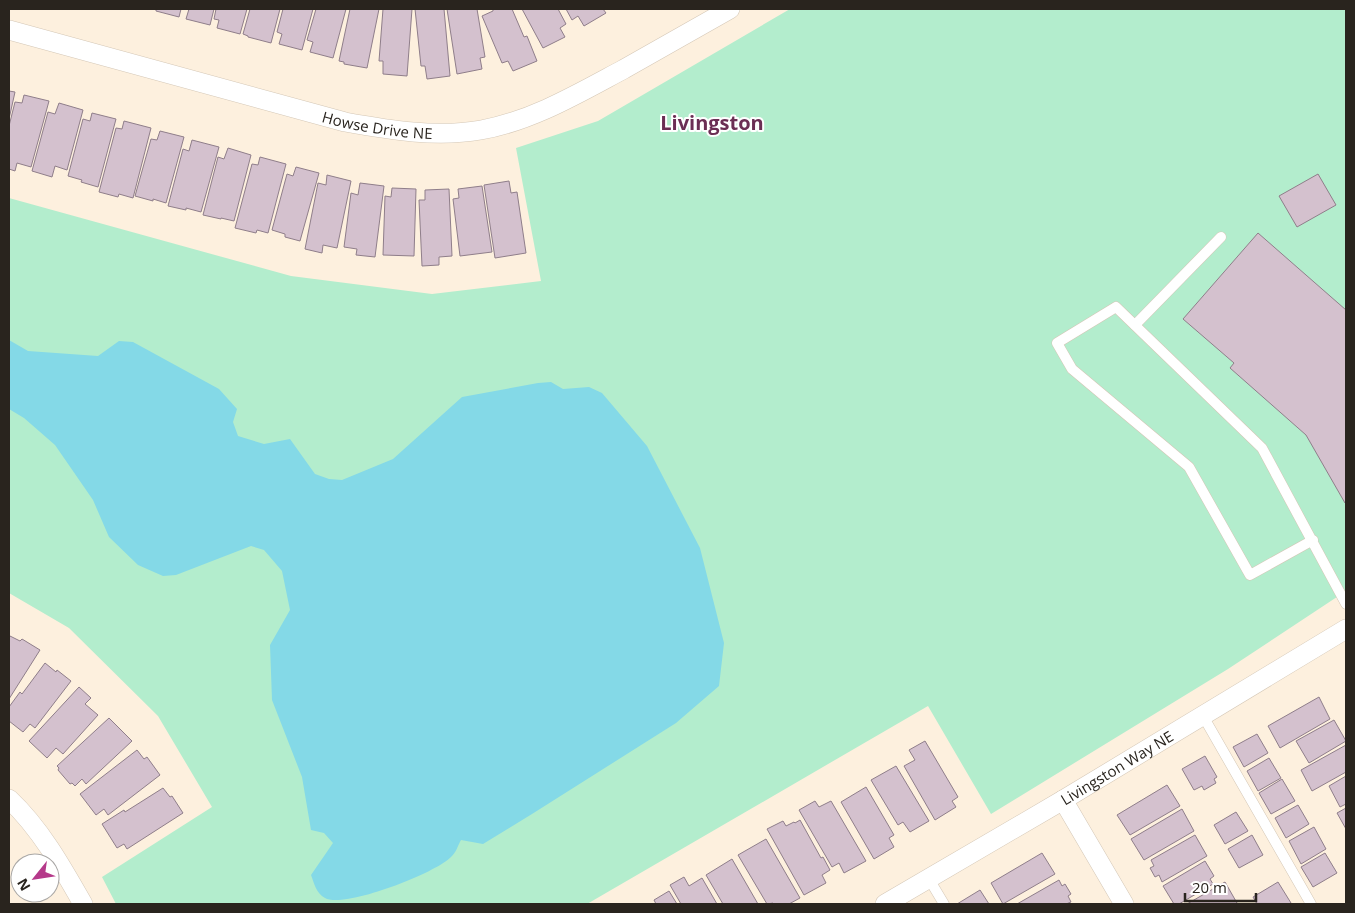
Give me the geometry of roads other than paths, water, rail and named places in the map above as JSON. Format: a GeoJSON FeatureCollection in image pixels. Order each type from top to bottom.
{"type":"FeatureCollection","features":[{"type":"Feature","properties":{"kind":"street","name":"Howse Drive NE"},"geometry":{"type":"LineString","coordinates":[[9,30],[345,122],[397,131],[441,134],[490,128],[515,121],[555,105],[595,85],[730,9]]}},
{"type":"Feature","properties":{"kind":"street","name":"Livingston Way NE"},"geometry":{"type":"LineString","coordinates":[[885,904],[1063,800],[1346,629]]}},
{"type":"Feature","properties":{"kind":"street"},"geometry":{"type":"LineString","coordinates":[[9,799],[36,830],[56,858],[83,904]]}},
{"type":"Feature","properties":{"kind":"street"},"geometry":{"type":"LineString","coordinates":[[1063,800],[1124,904]]}},
{"type":"Feature","properties":{"kind":"lane"},"geometry":{"type":"LineString","coordinates":[[1135,325],[1221,237]]}},
{"type":"Feature","properties":{"kind":"lane"},"geometry":{"type":"LineString","coordinates":[[1313,540],[1250,575],[1189,467],[1072,369],[1057,343],[1116,307],[1262,448],[1313,540],[1346,604]]}},
{"type":"Feature","properties":{"kind":"lane"},"geometry":{"type":"LineString","coordinates":[[1203,716],[1311,904]]}},
{"type":"Feature","properties":{"kind":"lane"},"geometry":{"type":"LineString","coordinates":[[929,879],[944,904]]}},
{"type":"Feature","properties":{"kind":"water"},"geometry":{"type":"Polygon","coordinates":[[[9,340],[28,351],[98,356],[119,341],[133,342],[219,389],[237,409],[233,422],[238,436],[264,444],[290,439],[315,474],[329,479],[342,480],[393,459],[462,397],[551,382],[563,389],[589,387],[602,393],[647,446],[700,548],[724,643],[719,686],[676,723],[483,844],[461,840],[453,855],[442,864],[390,888],[351,898],[335,900],[325,898],[317,891],[311,875],[333,843],[324,833],[311,830],[302,777],[272,700],[270,645],[290,610],[282,571],[264,550],[251,546],[176,575],[163,576],[138,565],[109,537],[93,500],[55,445],[24,418],[9,409],[9,340]]]}},
{"type":"Feature","properties":{"kind":"district","name":"Livingston"},"geometry":{"type":"Point","coordinates":[712,122]}}]}
